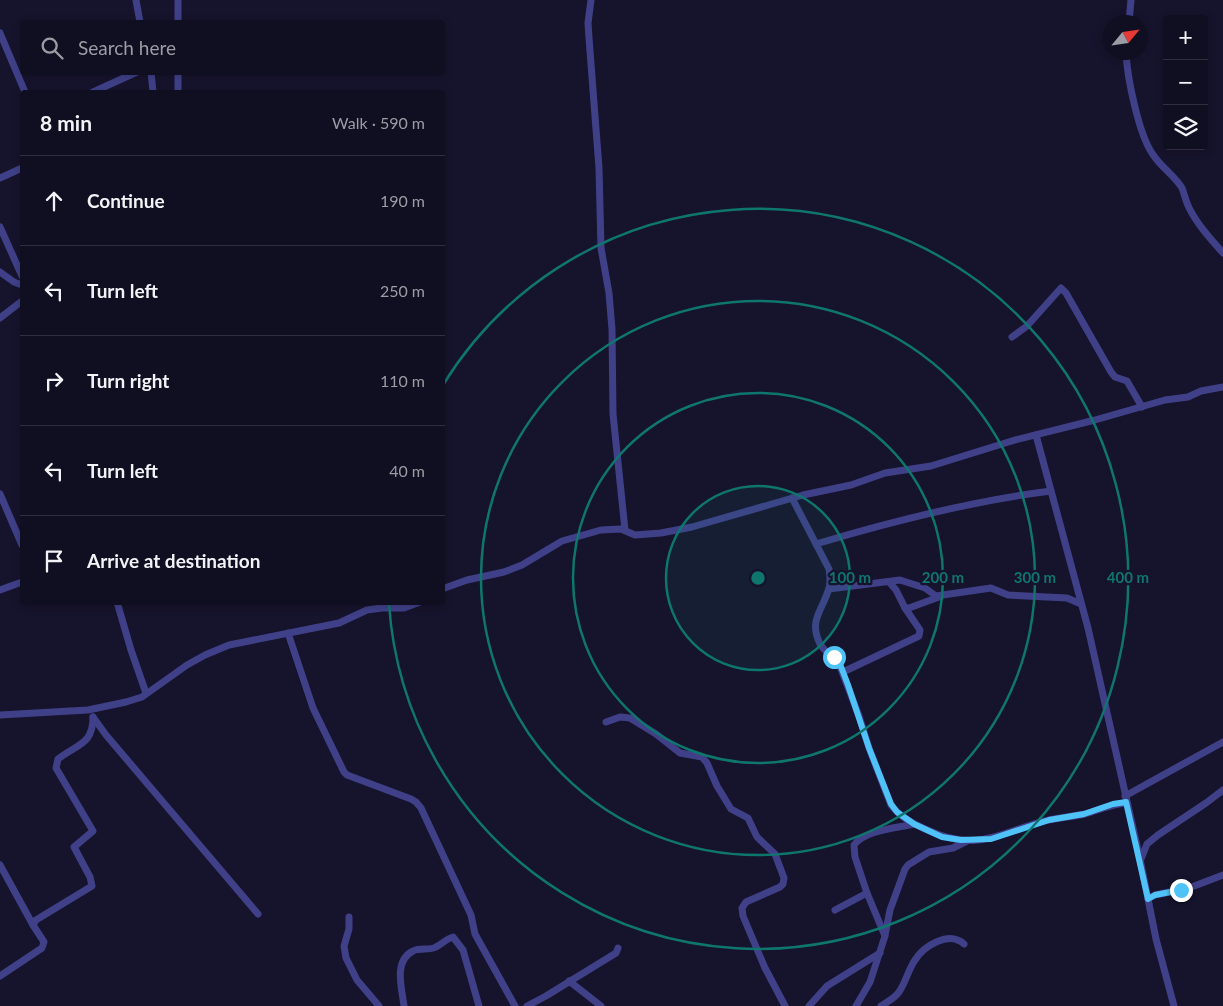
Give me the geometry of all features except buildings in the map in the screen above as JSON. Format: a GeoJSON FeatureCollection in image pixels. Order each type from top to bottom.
{"type":"FeatureCollection","features":[{"type":"Feature","properties":{"kind":"street"},"geometry":{"type":"LineString","coordinates":[[136,0],[140,20]]}},
{"type":"Feature","properties":{"kind":"street"},"geometry":{"type":"LineString","coordinates":[[178,0],[178,20]]}},
{"type":"Feature","properties":{"kind":"street"},"geometry":{"type":"LineString","coordinates":[[591,0],[588,38],[599,168],[601,248],[609,293],[614,373],[613,414],[625,530]]}},
{"type":"Feature","properties":{"kind":"street"},"geometry":{"type":"LineString","coordinates":[[1130,15],[1131,0]]}},
{"type":"Feature","properties":{"kind":"street"},"geometry":{"type":"LineString","coordinates":[[0,33],[24,90]]}},
{"type":"Feature","properties":{"kind":"street"},"geometry":{"type":"LineString","coordinates":[[1127,60],[1130,88],[1150,151],[1154,158],[1182,188],[1187,203],[1194,215],[1223,253]]}},
{"type":"Feature","properties":{"kind":"street"},"geometry":{"type":"LineString","coordinates":[[97,90],[130,75]]}},
{"type":"Feature","properties":{"kind":"street"},"geometry":{"type":"LineString","coordinates":[[151,75],[154,90]]}},
{"type":"Feature","properties":{"kind":"street"},"geometry":{"type":"LineString","coordinates":[[178,75],[178,90]]}},
{"type":"Feature","properties":{"kind":"street"},"geometry":{"type":"LineString","coordinates":[[0,178],[20,169]]}},
{"type":"Feature","properties":{"kind":"street"},"geometry":{"type":"LineString","coordinates":[[0,227],[20,272]]}},
{"type":"Feature","properties":{"kind":"street"},"geometry":{"type":"LineString","coordinates":[[0,272],[20,284]]}},
{"type":"Feature","properties":{"kind":"street"},"geometry":{"type":"LineString","coordinates":[[1012,337],[1032,321],[1061,288],[1066,293],[1114,377],[1127,381],[1142,407]]}},
{"type":"Feature","properties":{"kind":"street"},"geometry":{"type":"LineString","coordinates":[[0,318],[20,303]]}},
{"type":"Feature","properties":{"kind":"street"},"geometry":{"type":"LineString","coordinates":[[445,588],[467,580],[504,572],[522,565],[550,547],[571,538],[601,530],[625,530],[635,535],[661,533],[692,527],[792,498],[850,486],[886,473],[931,466],[975,451],[1164,400],[1188,397],[1223,387]]}},
{"type":"Feature","properties":{"kind":"street"},"geometry":{"type":"LineString","coordinates":[[1036,435],[1081,604],[1140,859],[1156,939],[1174,1006]]}},
{"type":"Feature","properties":{"kind":"street"},"geometry":{"type":"LineString","coordinates":[[816,544],[934,511],[1019,495],[1052,492]]}},
{"type":"Feature","properties":{"kind":"street"},"geometry":{"type":"LineString","coordinates":[[0,494],[20,540]]}},
{"type":"Feature","properties":{"kind":"street"},"geometry":{"type":"LineString","coordinates":[[792,498],[829,569],[829,589],[816,616],[816,632],[822,647],[837,660],[843,672],[869,748],[891,804],[897,812],[914,824],[942,837],[970,840],[991,839],[1049,820],[1084,814],[1125,799],[1223,742]]}},
{"type":"Feature","properties":{"kind":"street"},"geometry":{"type":"LineString","coordinates":[[829,589],[900,580],[925,588],[938,597]]}},
{"type":"Feature","properties":{"kind":"street"},"geometry":{"type":"LineString","coordinates":[[843,672],[919,636],[920,630],[905,608],[896,590],[889,582]]}},
{"type":"Feature","properties":{"kind":"street"},"geometry":{"type":"LineString","coordinates":[[0,590],[20,583]]}},
{"type":"Feature","properties":{"kind":"street"},"geometry":{"type":"LineString","coordinates":[[905,608],[938,597],[991,588],[1008,595],[1067,598],[1081,604]]}},
{"type":"Feature","properties":{"kind":"street"},"geometry":{"type":"LineString","coordinates":[[117,605],[146,693]]}},
{"type":"Feature","properties":{"kind":"street"},"geometry":{"type":"LineString","coordinates":[[0,716],[88,710],[126,702],[142,696],[205,655],[230,645],[339,623],[367,610],[404,608],[412,605]]}},
{"type":"Feature","properties":{"kind":"street"},"geometry":{"type":"LineString","coordinates":[[288,632],[314,708],[344,772],[347,775],[411,799],[421,808],[471,915],[475,934],[515,1006]]}},
{"type":"Feature","properties":{"kind":"street"},"geometry":{"type":"LineString","coordinates":[[88,710],[106,735],[258,914]]}},
{"type":"Feature","properties":{"kind":"street"},"geometry":{"type":"LineString","coordinates":[[34,925],[42,916],[92,886],[90,877],[74,847],[93,832],[56,768],[58,759],[88,739],[92,731],[93,717]]}},
{"type":"Feature","properties":{"kind":"street"},"geometry":{"type":"LineString","coordinates":[[606,722],[620,718],[630,718],[656,734],[680,754],[702,757],[731,809],[748,818],[758,837],[775,854],[784,878],[783,884],[746,902],[742,908],[743,916],[765,968],[785,1006]]}},
{"type":"Feature","properties":{"kind":"street"},"geometry":{"type":"LineString","coordinates":[[1140,859],[1147,844],[1223,790]]}},
{"type":"Feature","properties":{"kind":"street"},"geometry":{"type":"LineString","coordinates":[[885,936],[867,893],[854,845],[859,839],[878,831],[914,824]]}},
{"type":"Feature","properties":{"kind":"street"},"geometry":{"type":"LineString","coordinates":[[856,1006],[870,982],[885,936],[890,910],[908,865],[929,852],[953,848],[970,840]]}},
{"type":"Feature","properties":{"kind":"street"},"geometry":{"type":"LineString","coordinates":[[0,865],[44,942],[42,948],[0,976]]}},
{"type":"Feature","properties":{"kind":"street"},"geometry":{"type":"LineString","coordinates":[[1148,899],[1155,895],[1189,888],[1223,874]]}},
{"type":"Feature","properties":{"kind":"street"},"geometry":{"type":"LineString","coordinates":[[835,910],[867,893]]}},
{"type":"Feature","properties":{"kind":"street"},"geometry":{"type":"LineString","coordinates":[[350,917],[350,929],[344,946],[346,958],[357,980],[379,1006]]}},
{"type":"Feature","properties":{"kind":"street"},"geometry":{"type":"LineString","coordinates":[[404,1006],[400,981],[401,966],[407,956],[412,951],[418,949],[437,947],[453,937],[463,950],[478,1006]]}},
{"type":"Feature","properties":{"kind":"street"},"geometry":{"type":"LineString","coordinates":[[881,1006],[900,991],[914,961],[926,949],[948,938],[960,940],[964,944]]}},
{"type":"Feature","properties":{"kind":"street"},"geometry":{"type":"LineString","coordinates":[[527,1006],[570,982],[616,952],[618,948]]}},
{"type":"Feature","properties":{"kind":"street"},"geometry":{"type":"LineString","coordinates":[[809,1006],[827,986],[880,953]]}},
{"type":"Feature","properties":{"kind":"street"},"geometry":{"type":"LineString","coordinates":[[570,982],[601,1006]]}},
{"type":"Feature","properties":{"kind":"route"},"geometry":{"type":"LineString","coordinates":[[834,657],[840,664],[869,748],[891,804],[902,816],[914,824],[942,837],[961,840],[982,840],[991,839],[1049,820],[1084,814],[1113,804],[1126,802],[1148,899],[1155,895],[1181,890]]}}]}
